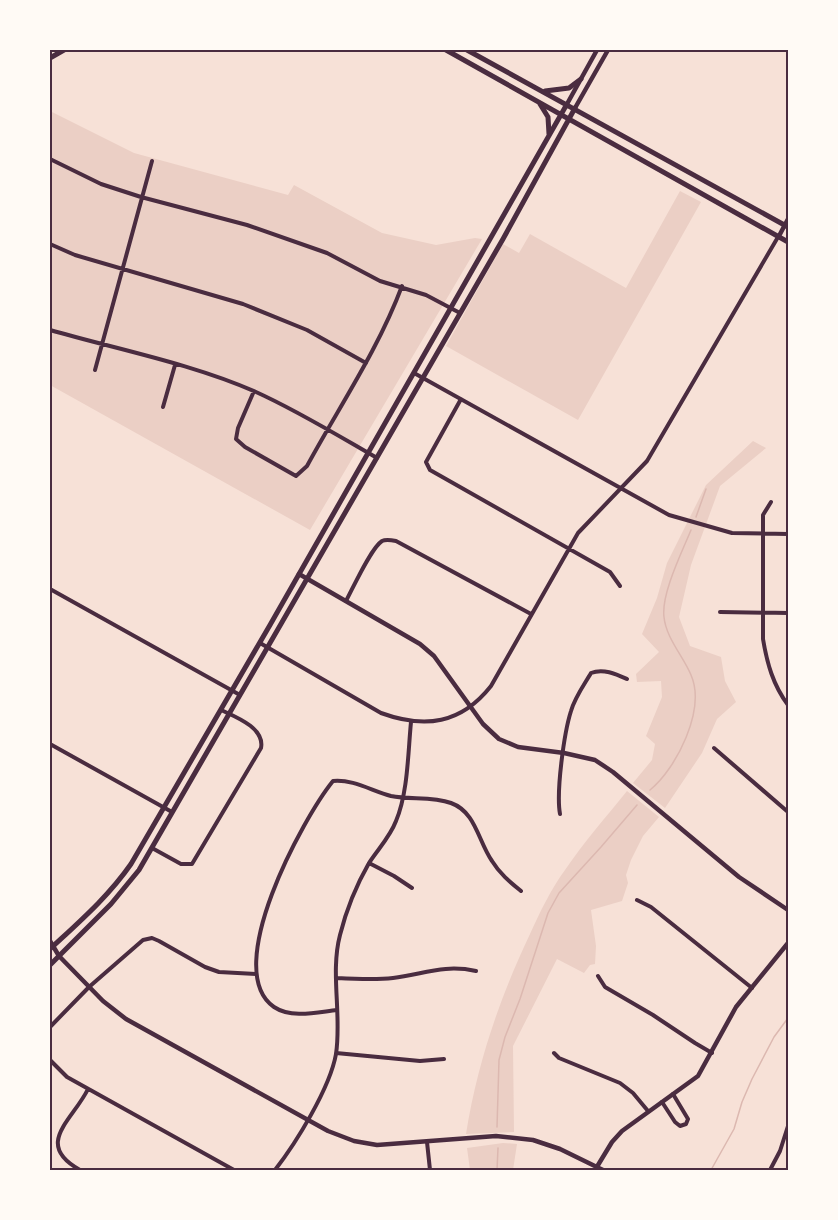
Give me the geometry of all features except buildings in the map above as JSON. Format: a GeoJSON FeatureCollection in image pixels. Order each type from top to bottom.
{"type":"FeatureCollection","features":[{"type":"Feature","properties":{"kind":"main road"},"geometry":{"type":"LineString","coordinates":[[50,58],[64,50]]}},
{"type":"Feature","properties":{"kind":"main road"},"geometry":{"type":"LineString","coordinates":[[446,50],[789,242]]}},
{"type":"Feature","properties":{"kind":"main road"},"geometry":{"type":"LineString","coordinates":[[467,50],[787,224]]}},
{"type":"Feature","properties":{"kind":"main road"},"geometry":{"type":"LineString","coordinates":[[471,64],[476,55]]}},
{"type":"Feature","properties":{"kind":"main road"},"geometry":{"type":"LineString","coordinates":[[543,91],[569,88],[582,79]]}},
{"type":"Feature","properties":{"kind":"main road"},"geometry":{"type":"LineString","coordinates":[[539,102],[548,117],[549,137]]}},
{"type":"Feature","properties":{"kind":"main road"},"geometry":{"type":"LineString","coordinates":[[51,947],[95,908],[116,886],[131,864],[567,104]]}},
{"type":"Feature","properties":{"kind":"main road"},"geometry":{"type":"LineString","coordinates":[[50,965],[116,899],[139,870],[460,313],[575,108]]}},
{"type":"Feature","properties":{"kind":"main road"},"geometry":{"type":"LineString","coordinates":[[677,179],[680,167]]}},
{"type":"Feature","properties":{"kind":"street"},"geometry":{"type":"LineString","coordinates":[[567,104],[597,50]]}},
{"type":"Feature","properties":{"kind":"street"},"geometry":{"type":"LineString","coordinates":[[575,108],[608,50]]}},
{"type":"Feature","properties":{"kind":"street"},"geometry":{"type":"LineString","coordinates":[[50,159],[101,184],[248,225],[327,253],[380,281],[426,295],[460,313]]}},
{"type":"Feature","properties":{"kind":"street"},"geometry":{"type":"LineString","coordinates":[[95,370],[152,161]]}},
{"type":"Feature","properties":{"kind":"street"},"geometry":{"type":"LineString","coordinates":[[259,643],[381,713],[411,722],[428,723],[455,716],[482,698],[578,533],[647,461],[787,224]]}},
{"type":"Feature","properties":{"kind":"street"},"geometry":{"type":"LineString","coordinates":[[50,243],[75,255],[261,310],[307,330],[366,363]]}},
{"type":"Feature","properties":{"kind":"street"},"geometry":{"type":"LineString","coordinates":[[254,391],[238,428],[236,439],[245,447],[296,476],[307,466],[366,363],[390,318],[402,286]]}},
{"type":"Feature","properties":{"kind":"street"},"geometry":{"type":"LineString","coordinates":[[50,330],[175,365],[254,391],[377,458]]}},
{"type":"Feature","properties":{"kind":"street"},"geometry":{"type":"LineString","coordinates":[[163,407],[175,365]]}},
{"type":"Feature","properties":{"kind":"street"},"geometry":{"type":"LineString","coordinates":[[414,373],[669,515],[732,533],[789,534]]}},
{"type":"Feature","properties":{"kind":"street"},"geometry":{"type":"LineString","coordinates":[[460,399],[426,462],[430,470],[569,547],[610,573],[620,586]]}},
{"type":"Feature","properties":{"kind":"street"},"geometry":{"type":"LineString","coordinates":[[771,502],[763,515],[763,639],[773,680],[789,705]]}},
{"type":"Feature","properties":{"kind":"street"},"geometry":{"type":"LineString","coordinates":[[346,601],[375,548],[383,540],[390,539],[531,615]]}},
{"type":"Feature","properties":{"kind":"street"},"geometry":{"type":"LineString","coordinates":[[299,573],[420,644],[434,656],[470,707],[492,733],[511,746],[564,753],[595,760],[613,772],[739,877],[789,910]]}},
{"type":"Feature","properties":{"kind":"street"},"geometry":{"type":"LineString","coordinates":[[50,589],[240,695]]}},
{"type":"Feature","properties":{"kind":"street"},"geometry":{"type":"LineString","coordinates":[[720,612],[789,613]]}},
{"type":"Feature","properties":{"kind":"street"},"geometry":{"type":"LineString","coordinates":[[560,814],[557,800],[571,711],[591,673],[598,670],[627,680]]}},
{"type":"Feature","properties":{"kind":"street"},"geometry":{"type":"LineString","coordinates":[[152,848],[180,864],[187,866],[192,864],[261,748],[262,743],[257,731],[221,710]]}},
{"type":"Feature","properties":{"kind":"street"},"geometry":{"type":"LineString","coordinates":[[275,1170],[308,1120],[330,1075],[336,1053],[339,938],[369,863],[394,825],[403,798],[411,722]]}},
{"type":"Feature","properties":{"kind":"street"},"geometry":{"type":"LineString","coordinates":[[50,744],[172,812]]}},
{"type":"Feature","properties":{"kind":"street"},"geometry":{"type":"LineString","coordinates":[[714,748],[789,812]]}},
{"type":"Feature","properties":{"kind":"street"},"geometry":{"type":"LineString","coordinates":[[337,1010],[295,1014],[283,1012],[265,1000],[259,989],[256,974],[257,952],[263,921],[283,866],[333,781],[347,781],[376,792],[403,798],[443,801],[458,806],[473,821],[491,861],[502,876],[521,891]]}},
{"type":"Feature","properties":{"kind":"street"},"geometry":{"type":"LineString","coordinates":[[369,863],[411,888]]}},
{"type":"Feature","properties":{"kind":"street"},"geometry":{"type":"LineString","coordinates":[[637,900],[651,907],[752,988]]}},
{"type":"Feature","properties":{"kind":"street"},"geometry":{"type":"LineString","coordinates":[[50,1027],[89,987],[143,940],[152,938],[205,967],[219,972],[256,974]]}},
{"type":"Feature","properties":{"kind":"street"},"geometry":{"type":"LineString","coordinates":[[596,1169],[612,1142],[622,1131],[698,1076],[736,1007],[789,943]]}},
{"type":"Feature","properties":{"kind":"street"},"geometry":{"type":"LineString","coordinates":[[51,947],[103,1001],[126,1019],[308,1120],[354,1141],[377,1145],[496,1136],[533,1140],[560,1149],[596,1169],[603,1170]]}},
{"type":"Feature","properties":{"kind":"street"},"geometry":{"type":"LineString","coordinates":[[337,978],[394,978],[425,971],[460,968],[476,971]]}},
{"type":"Feature","properties":{"kind":"street"},"geometry":{"type":"LineString","coordinates":[[598,976],[605,987],[712,1053]]}},
{"type":"Feature","properties":{"kind":"street"},"geometry":{"type":"LineString","coordinates":[[336,1053],[420,1061],[444,1059]]}},
{"type":"Feature","properties":{"kind":"street"},"geometry":{"type":"LineString","coordinates":[[554,1053],[559,1058],[620,1083],[633,1093],[648,1111]]}},
{"type":"Feature","properties":{"kind":"street"},"geometry":{"type":"LineString","coordinates":[[50,1060],[68,1077],[234,1170]]}},
{"type":"Feature","properties":{"kind":"street"},"geometry":{"type":"LineString","coordinates":[[80,1170],[62,1158],[58,1149],[58,1136],[88,1088]]}},
{"type":"Feature","properties":{"kind":"street"},"geometry":{"type":"LineString","coordinates":[[662,1102],[675,1122],[680,1126],[686,1124],[688,1119],[673,1095]]}},
{"type":"Feature","properties":{"kind":"street"},"geometry":{"type":"LineString","coordinates":[[777,1170],[771,1169],[789,1126]]}},
{"type":"Feature","properties":{"kind":"street"},"geometry":{"type":"LineString","coordinates":[[427,1142],[430,1170]]}},
{"type":"Feature","properties":{"kind":"shaded area"},"geometry":{"type":"Polygon","coordinates":[[[50,111],[134,153],[288,195],[294,185],[382,233],[436,245],[475,238],[482,239],[310,530],[50,385],[50,111]]]}},
{"type":"Feature","properties":{"kind":"shaded area"},"geometry":{"type":"Polygon","coordinates":[[[680,191],[701,202],[578,420],[446,346],[503,244],[519,253],[530,234],[626,288],[680,191]]]}},
{"type":"Feature","properties":{"kind":"shaded area"},"geometry":{"type":"Polygon","coordinates":[[[753,441],[766,448],[720,486],[691,565],[679,617],[690,646],[721,657],[725,681],[736,702],[717,719],[702,753],[665,808],[633,783],[652,760],[655,744],[646,736],[662,697],[661,681],[637,682],[636,674],[659,652],[642,634],[657,598],[667,563],[706,485],[753,441]]]}},
{"type":"Feature","properties":{"kind":"shaded area"},"geometry":{"type":"Polygon","coordinates":[[[627,791],[659,817],[643,836],[631,860],[626,875],[628,883],[622,901],[591,910],[596,946],[595,964],[590,965],[584,973],[557,959],[513,1046],[514,1132],[466,1134],[476,1082],[491,1031],[509,982],[534,926],[560,877],[627,791]]]}},
{"type":"Feature","properties":{"kind":"shaded area"},"geometry":{"type":"Polygon","coordinates":[[[503,1143],[517,1144],[513,1170],[470,1170],[467,1148],[503,1143]]]}},
{"type":"Feature","properties":{"kind":"waterway"},"geometry":{"type":"LineString","coordinates":[[696,517],[706,489]]}},
{"type":"Feature","properties":{"kind":"waterway"},"geometry":{"type":"LineString","coordinates":[[650,790],[670,768],[679,753],[692,721],[695,704],[695,689],[691,675],[671,640],[664,617],[669,585],[691,530]]}},
{"type":"Feature","properties":{"kind":"waterway"},"geometry":{"type":"LineString","coordinates":[[497,1127],[499,1060],[548,913],[559,893],[637,805]]}},
{"type":"Feature","properties":{"kind":"waterway"},"geometry":{"type":"LineString","coordinates":[[711,1170],[734,1129],[752,1079],[774,1037],[788,1018]]}},
{"type":"Feature","properties":{"kind":"waterway"},"geometry":{"type":"LineString","coordinates":[[497,1170],[498,1148]]}}]}
